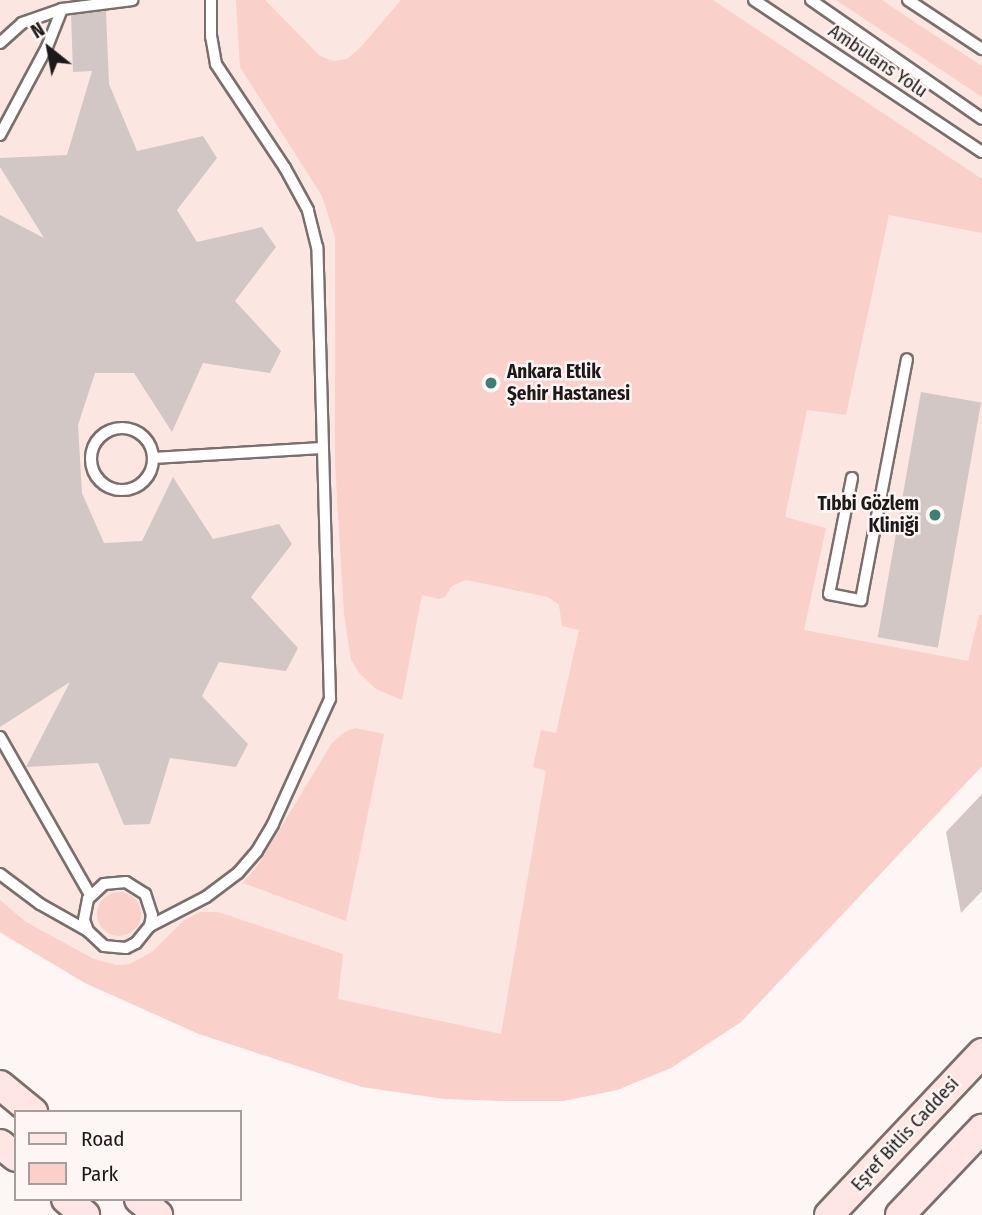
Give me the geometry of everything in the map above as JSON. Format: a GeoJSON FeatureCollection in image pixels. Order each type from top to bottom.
{"type":"FeatureCollection","features":[{"type":"Feature","properties":{"kind":"main road","name":"Eşref Bitlis Caddesi"},"geometry":{"type":"LineString","coordinates":[[828,1215],[982,1053]]}},
{"type":"Feature","properties":{"kind":"main road"},"geometry":{"type":"LineString","coordinates":[[0,1085],[31,1110]]}},
{"type":"Feature","properties":{"kind":"main road"},"geometry":{"type":"LineString","coordinates":[[900,1215],[982,1129]]}},
{"type":"Feature","properties":{"kind":"main road"},"geometry":{"type":"LineString","coordinates":[[0,1144],[14,1155]]}},
{"type":"Feature","properties":{"kind":"main road"},"geometry":{"type":"LineString","coordinates":[[68,1201],[85,1215]]}},
{"type":"Feature","properties":{"kind":"main road"},"geometry":{"type":"LineString","coordinates":[[141,1201],[158,1215]]}},
{"type":"Feature","properties":{"kind":"lane"},"geometry":{"type":"LineString","coordinates":[[0,43],[22,23],[62,9],[132,0]]}},
{"type":"Feature","properties":{"kind":"lane"},"geometry":{"type":"LineString","coordinates":[[0,874],[40,904],[88,931],[104,946],[115,949],[136,943],[150,926],[206,897],[238,873],[257,851],[330,699],[317,247],[308,210],[285,168],[215,64],[211,37],[211,0]]}},
{"type":"Feature","properties":{"kind":"lane","name":"Ambulans Yolu"},"geometry":{"type":"LineString","coordinates":[[754,0],[982,152]]}},
{"type":"Feature","properties":{"kind":"lane"},"geometry":{"type":"LineString","coordinates":[[811,0],[982,119]]}},
{"type":"Feature","properties":{"kind":"lane"},"geometry":{"type":"LineString","coordinates":[[908,0],[982,49]]}},
{"type":"Feature","properties":{"kind":"lane"},"geometry":{"type":"LineString","coordinates":[[0,135],[47,47],[62,9]]}},
{"type":"Feature","properties":{"kind":"lane"},"geometry":{"type":"LineString","coordinates":[[852,478],[829,594],[861,600],[907,359]]}},
{"type":"Feature","properties":{"kind":"lane"},"geometry":{"type":"LineString","coordinates":[[128,428],[146,439],[153,458],[146,478],[138,485],[120,490],[102,482],[95,474],[91,456],[94,446],[107,432],[128,428]]}},
{"type":"Feature","properties":{"kind":"lane"},"geometry":{"type":"LineString","coordinates":[[153,458],[322,448]]}},
{"type":"Feature","properties":{"kind":"lane"},"geometry":{"type":"LineString","coordinates":[[0,737],[90,895]]}},
{"type":"Feature","properties":{"kind":"lane"},"geometry":{"type":"LineString","coordinates":[[88,931],[84,909],[90,895],[104,884],[115,881],[136,886],[150,904],[150,926]]}},
{"type":"Feature","properties":{"kind":"shaded area","name":"Ankara Etlik Şehir Hastanesi"},"geometry":{"type":"Polygon","coordinates":[[[0,0],[982,0],[982,766],[741,1022],[671,1068],[617,1090],[563,1101],[445,1099],[362,1087],[199,1034],[85,983],[0,933],[0,0]]]}},
{"type":"Feature","properties":{"kind":"green space"},"geometry":{"type":"Polygon","coordinates":[[[236,0],[265,0],[320,56],[334,61],[347,59],[360,48],[401,0],[713,0],[982,179],[982,233],[889,215],[846,415],[807,410],[785,517],[826,528],[804,630],[968,661],[979,615],[982,615],[982,766],[741,1022],[671,1068],[617,1090],[563,1101],[502,1101],[445,1099],[362,1087],[199,1034],[85,983],[0,932],[0,900],[26,922],[94,959],[117,965],[130,964],[152,952],[183,921],[200,912],[218,912],[343,954],[338,999],[501,1034],[546,771],[533,767],[541,730],[556,733],[579,630],[562,626],[559,605],[548,597],[466,580],[452,586],[445,597],[439,599],[422,595],[402,700],[376,689],[359,673],[351,660],[344,614],[335,464],[335,237],[322,196],[240,67],[236,0]]]}},
{"type":"Feature","properties":{"kind":"green space"},"geometry":{"type":"Polygon","coordinates":[[[836,0],[882,0],[982,66],[982,97],[836,0]]]}},
{"type":"Feature","properties":{"kind":"green space"},"geometry":{"type":"Polygon","coordinates":[[[355,728],[384,734],[346,921],[243,883],[258,865],[332,743],[345,732],[355,728]]]}},
{"type":"Feature","properties":{"kind":"green space"},"geometry":{"type":"Polygon","coordinates":[[[119,892],[134,899],[141,914],[134,929],[119,936],[104,929],[97,914],[104,899],[119,892]]]}},
{"type":"Feature","properties":{"kind":"building"},"geometry":{"type":"Polygon","coordinates":[[[106,11],[109,84],[137,151],[203,136],[217,158],[177,210],[197,242],[262,227],[276,247],[235,301],[281,351],[270,373],[203,363],[172,432],[134,373],[95,373],[78,425],[82,493],[104,543],[142,541],[173,477],[213,539],[279,524],[292,544],[251,597],[298,648],[286,671],[219,662],[202,696],[248,744],[236,767],[170,758],[150,824],[124,825],[98,763],[26,767],[70,682],[0,727],[0,215],[44,238],[0,167],[0,158],[67,155],[92,71],[73,72],[71,15],[106,11]]]}},
{"type":"Feature","properties":{"kind":"building"},"geometry":{"type":"Polygon","coordinates":[[[921,392],[981,403],[938,648],[878,637],[921,392]]]}},
{"type":"Feature","properties":{"kind":"building"},"geometry":{"type":"Polygon","coordinates":[[[982,794],[982,891],[961,913],[946,832],[982,794]]]}},
{"type":"Feature","properties":{"kind":"place","name":"Ankara Etlik Şehir Hastanesi"},"geometry":{"type":"Point","coordinates":[491,383]}},
{"type":"Feature","properties":{"kind":"place","name":"Tıbbi Gözlem Kliniği"},"geometry":{"type":"Point","coordinates":[935,515]}}]}
